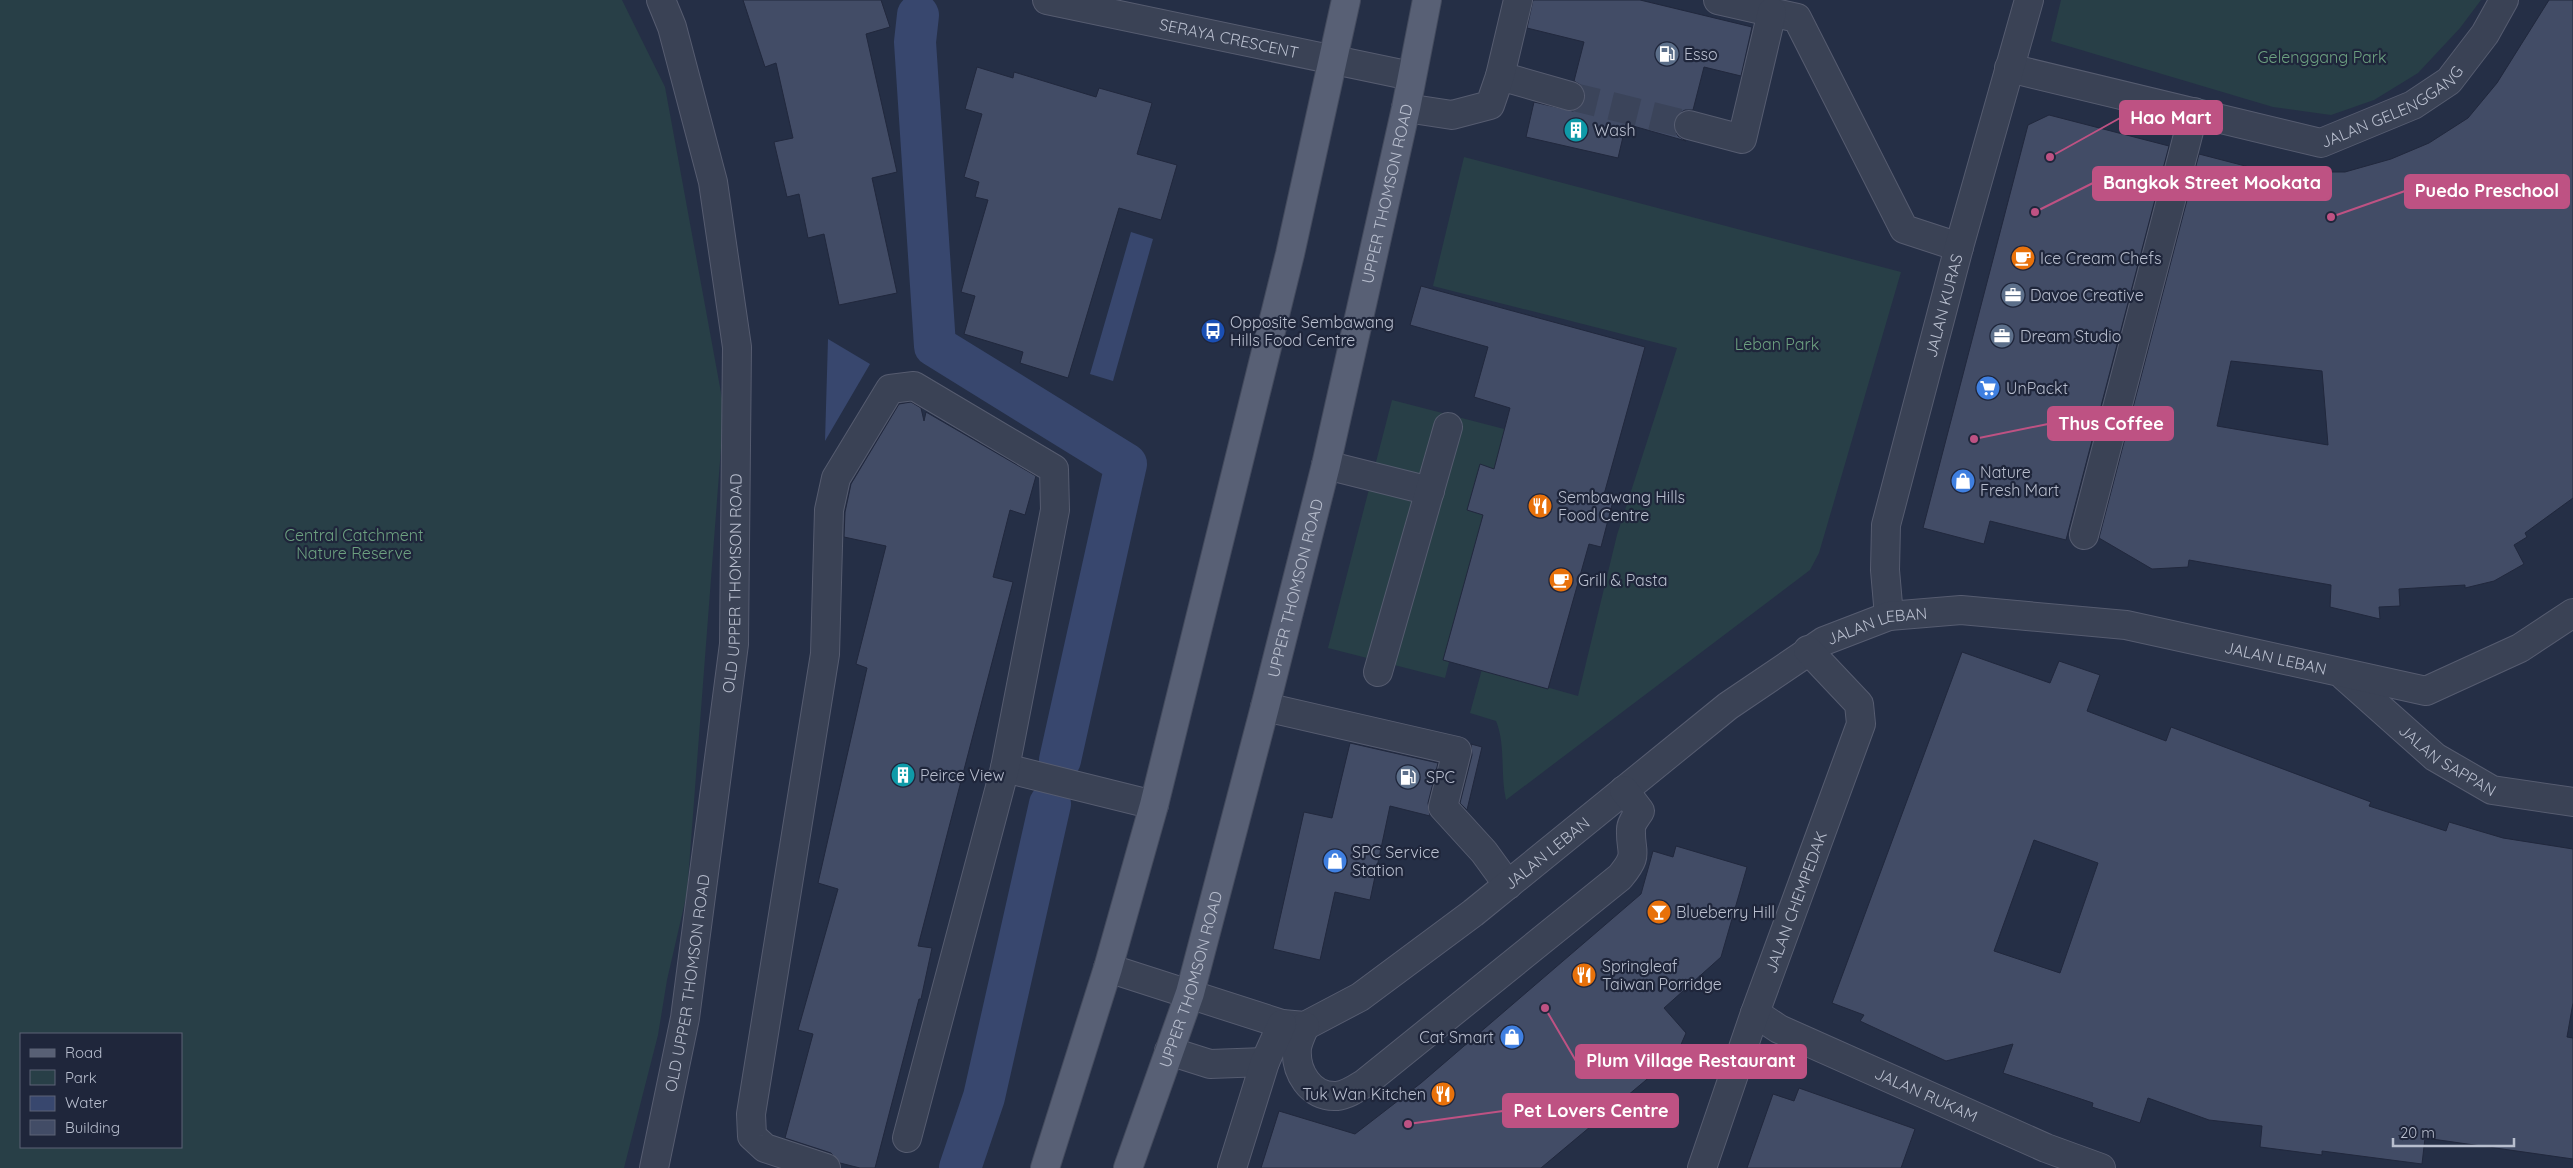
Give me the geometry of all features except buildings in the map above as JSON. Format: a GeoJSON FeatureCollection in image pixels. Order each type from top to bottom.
{"type":"FeatureCollection","features":[{"type":"Feature","properties":{"kind":"main road"},"geometry":{"type":"LineString","coordinates":[[1045,1168],[1108,968],[1154,805],[1290,254],[1346,0]]}},
{"type":"Feature","properties":{"kind":"main road","name":"UPPER THOMSON ROAD"},"geometry":{"type":"LineString","coordinates":[[1128,1168],[1190,993],[1265,707],[1326,465],[1406,108],[1427,0]]}},
{"type":"Feature","properties":{"kind":"street","name":"OLD UPPER THOMSON ROAD"},"geometry":{"type":"LineString","coordinates":[[654,1168],[685,1018],[718,780],[734,644],[737,347],[713,182],[672,26],[660,0]]}},
{"type":"Feature","properties":{"kind":"street","name":"SERAYA CRESCENT"},"geometry":{"type":"LineString","coordinates":[[1046,0],[1097,6],[1332,62],[1411,76]]}},
{"type":"Feature","properties":{"kind":"street"},"geometry":{"type":"LineString","coordinates":[[1406,108],[1452,115],[1490,105],[1500,76],[1518,0]]}},
{"type":"Feature","properties":{"kind":"street"},"geometry":{"type":"LineString","coordinates":[[1718,0],[1797,18],[1904,229],[1959,247]]}},
{"type":"Feature","properties":{"kind":"street","name":"JALAN KURAS"},"geometry":{"type":"LineString","coordinates":[[1889,616],[1885,570],[1886,525],[1959,247],[2029,0]]}},
{"type":"Feature","properties":{"kind":"street","name":"JALAN GELENGGANG"},"geometry":{"type":"LineString","coordinates":[[2009,68],[2321,143],[2413,105],[2449,81],[2485,34],[2504,0]]}},
{"type":"Feature","properties":{"kind":"street"},"geometry":{"type":"LineString","coordinates":[[1689,125],[1742,139],[1772,12]]}},
{"type":"Feature","properties":{"kind":"street"},"geometry":{"type":"LineString","coordinates":[[1500,76],[1570,96]]}},
{"type":"Feature","properties":{"kind":"street"},"geometry":{"type":"LineString","coordinates":[[2084,535],[2194,112]]}},
{"type":"Feature","properties":{"kind":"street"},"geometry":{"type":"LineString","coordinates":[[826,1168],[765,1148],[752,1136],[751,1114],[825,654],[828,510],[836,478],[890,389],[914,386],[1054,469],[1055,510],[1005,768],[907,1138]]}},
{"type":"Feature","properties":{"kind":"street"},"geometry":{"type":"LineString","coordinates":[[1378,672],[1448,426]]}},
{"type":"Feature","properties":{"kind":"street"},"geometry":{"type":"LineString","coordinates":[[1326,465],[1430,491]]}},
{"type":"Feature","properties":{"kind":"street","name":"JALAN LEBAN"},"geometry":{"type":"LineString","coordinates":[[1293,1025],[1360,997],[1508,885],[1728,706],[1808,650],[1824,641],[1889,616],[1961,610],[2126,625],[2343,675],[2426,691],[2520,648],[2573,612]]}},
{"type":"Feature","properties":{"kind":"street","name":"JALAN CHEMPEDAK"},"geometry":{"type":"LineString","coordinates":[[1702,1168],[1755,1014],[1861,724],[1859,704],[1808,650]]}},
{"type":"Feature","properties":{"kind":"street","name":"JALAN SAPPAN"},"geometry":{"type":"LineString","coordinates":[[2343,675],[2435,757],[2492,790],[2573,802]]}},
{"type":"Feature","properties":{"kind":"street"},"geometry":{"type":"LineString","coordinates":[[1265,707],[1456,751],[1443,807],[1484,852],[1508,885]]}},
{"type":"Feature","properties":{"kind":"street"},"geometry":{"type":"LineString","coordinates":[[1005,768],[1154,805]]}},
{"type":"Feature","properties":{"kind":"street"},"geometry":{"type":"LineString","coordinates":[[1293,1025],[1297,1046],[1297,1062],[1301,1076],[1311,1086],[1323,1094],[1337,1096],[1354,1090],[1365,1083],[1620,877],[1631,864],[1634,847],[1631,827],[1640,811],[1624,790]]}},
{"type":"Feature","properties":{"kind":"street"},"geometry":{"type":"LineString","coordinates":[[1108,968],[1293,1025]]}},
{"type":"Feature","properties":{"kind":"street","name":"JALAN RUKAM"},"geometry":{"type":"LineString","coordinates":[[1755,1014],[1787,1033],[2037,1144],[2101,1168]]}},
{"type":"Feature","properties":{"kind":"street"},"geometry":{"type":"LineString","coordinates":[[1232,1168],[1265,1062],[1293,1025]]}},
{"type":"Feature","properties":{"kind":"street"},"geometry":{"type":"LineString","coordinates":[[1169,1051],[1210,1064],[1265,1062]]}},
{"type":"Feature","properties":{"kind":"green space","name":"Central Catchment Nature Reserve"},"geometry":{"type":"Polygon","coordinates":[[[0,0],[622,0],[665,87],[724,409],[687,893],[667,980],[658,1035],[624,1168],[0,1168],[0,0]]]}},
{"type":"Feature","properties":{"kind":"green space","name":"Gelenggang Park"},"geometry":{"type":"Polygon","coordinates":[[[2061,0],[2481,0],[2460,28],[2418,73],[2374,100],[2331,115],[2273,107],[2051,41],[2061,0]]]}},
{"type":"Feature","properties":{"kind":"green space","name":"Leban Park"},"geometry":{"type":"Polygon","coordinates":[[[1464,157],[1901,272],[1819,553],[1810,570],[1506,800],[1501,740],[1496,721],[1470,713],[1482,669],[1578,696],[1617,535],[1677,348],[1433,286],[1464,157]]]}},
{"type":"Feature","properties":{"kind":"green space"},"geometry":{"type":"Polygon","coordinates":[[[1392,400],[1508,430],[1445,678],[1328,648],[1392,400]]]}},
{"type":"Feature","properties":{"kind":"water"},"geometry":{"type":"Polygon","coordinates":[[[1131,232],[1153,239],[1113,381],[1090,374],[1131,232]]]}},
{"type":"Feature","properties":{"kind":"water"},"geometry":{"type":"Polygon","coordinates":[[[828,339],[870,364],[825,441],[828,339]]]}},
{"type":"Feature","properties":{"kind":"waterway"},"geometry":{"type":"LineString","coordinates":[[918,15],[915,42],[935,346],[1126,464],[1060,760]]}},
{"type":"Feature","properties":{"kind":"waterway"},"geometry":{"type":"LineString","coordinates":[[960,1168],[984,1097],[1050,804]]}},
{"type":"Feature","properties":{"kind":"tunnel"},"geometry":{"type":"LineString","coordinates":[[1570,96],[1689,125]]}},
{"type":"Feature","properties":{"kind":"place","name":"Esso"},"geometry":{"type":"Point","coordinates":[1667,54]}},
{"type":"Feature","properties":{"kind":"place","name":"Wash"},"geometry":{"type":"Point","coordinates":[1576,130]}},
{"type":"Feature","properties":{"kind":"place","name":"Hao Mart"},"geometry":{"type":"Point","coordinates":[2050,157]}},
{"type":"Feature","properties":{"kind":"place","name":"Bangkok Street Mookata"},"geometry":{"type":"Point","coordinates":[2035,212]}},
{"type":"Feature","properties":{"kind":"place","name":"Puedo Preschool"},"geometry":{"type":"Point","coordinates":[2331,217]}},
{"type":"Feature","properties":{"kind":"place","name":"Ice Cream Chefs"},"geometry":{"type":"Point","coordinates":[2023,258]}},
{"type":"Feature","properties":{"kind":"place","name":"Davoe Creative"},"geometry":{"type":"Point","coordinates":[2013,295]}},
{"type":"Feature","properties":{"kind":"place","name":"Opposite Sembawang Hills Food Centre"},"geometry":{"type":"Point","coordinates":[1213,331]}},
{"type":"Feature","properties":{"kind":"place","name":"Dream Studio"},"geometry":{"type":"Point","coordinates":[2002,336]}},
{"type":"Feature","properties":{"kind":"place","name":"UnPackt"},"geometry":{"type":"Point","coordinates":[1988,388]}},
{"type":"Feature","properties":{"kind":"place","name":"Thus Coffee"},"geometry":{"type":"Point","coordinates":[1974,439]}},
{"type":"Feature","properties":{"kind":"place","name":"Nature Fresh Mart"},"geometry":{"type":"Point","coordinates":[1963,481]}},
{"type":"Feature","properties":{"kind":"place","name":"Sembawang Hills Food Centre"},"geometry":{"type":"Point","coordinates":[1540,506]}},
{"type":"Feature","properties":{"kind":"place","name":"Grill & Pasta"},"geometry":{"type":"Point","coordinates":[1561,580]}},
{"type":"Feature","properties":{"kind":"place","name":"Peirce View"},"geometry":{"type":"Point","coordinates":[903,775]}},
{"type":"Feature","properties":{"kind":"place","name":"SPC"},"geometry":{"type":"Point","coordinates":[1408,777]}},
{"type":"Feature","properties":{"kind":"place","name":"SPC Service Station"},"geometry":{"type":"Point","coordinates":[1335,861]}},
{"type":"Feature","properties":{"kind":"place","name":"Blueberry Hill"},"geometry":{"type":"Point","coordinates":[1659,912]}},
{"type":"Feature","properties":{"kind":"place","name":"Springleaf Taiwan Porridge"},"geometry":{"type":"Point","coordinates":[1584,975]}},
{"type":"Feature","properties":{"kind":"place","name":"Plum Village Restaurant"},"geometry":{"type":"Point","coordinates":[1545,1008]}},
{"type":"Feature","properties":{"kind":"place","name":"Cat Smart"},"geometry":{"type":"Point","coordinates":[1512,1037]}},
{"type":"Feature","properties":{"kind":"place","name":"Tuk Wan Kitchen"},"geometry":{"type":"Point","coordinates":[1443,1094]}},
{"type":"Feature","properties":{"kind":"place","name":"Pet Lovers Centre"},"geometry":{"type":"Point","coordinates":[1408,1124]}}]}
